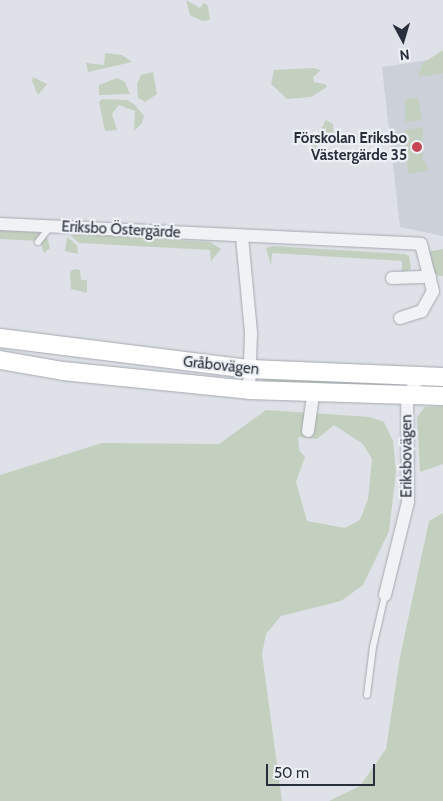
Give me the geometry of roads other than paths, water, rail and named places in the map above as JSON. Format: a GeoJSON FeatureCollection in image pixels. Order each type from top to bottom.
{"type":"FeatureCollection","features":[{"type":"Feature","properties":{"kind":"main road","name":"Gråbovägen"},"geometry":{"type":"LineString","coordinates":[[0,338],[250,369],[443,378]]}},
{"type":"Feature","properties":{"kind":"main road","name":"Gråbovägen"},"geometry":{"type":"LineString","coordinates":[[0,360],[63,371],[249,390],[313,394],[443,396]]}},
{"type":"Feature","properties":{"kind":"street","name":"Eriksbo Östergärde"},"geometry":{"type":"LineString","coordinates":[[0,224],[242,237],[421,244],[434,292],[422,311],[400,318]]}},
{"type":"Feature","properties":{"kind":"street"},"geometry":{"type":"LineString","coordinates":[[242,237],[251,333],[249,390]]}},
{"type":"Feature","properties":{"kind":"street"},"geometry":{"type":"LineString","coordinates":[[392,278],[430,277]]}},
{"type":"Feature","properties":{"kind":"street","name":"Eriksbovägen"},"geometry":{"type":"LineString","coordinates":[[385,595],[408,502],[407,396],[419,378]]}},
{"type":"Feature","properties":{"kind":"street"},"geometry":{"type":"LineString","coordinates":[[308,430],[313,394]]}},
{"type":"Feature","properties":{"kind":"lane"},"geometry":{"type":"LineString","coordinates":[[38,242],[50,226]]}},
{"type":"Feature","properties":{"kind":"lane"},"geometry":{"type":"LineString","coordinates":[[367,695],[372,647],[385,595]]}},
{"type":"Feature","properties":{"kind":"place","name":"Förskolan Eriksbo Västergärde 35"},"geometry":{"type":"Point","coordinates":[417,147]}}]}
